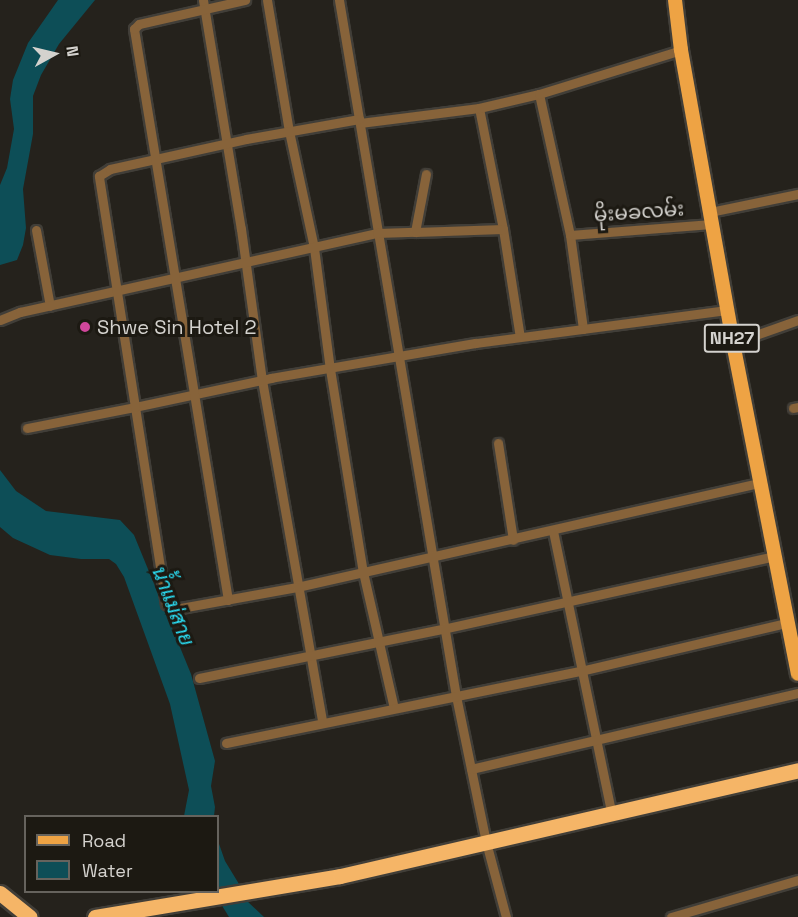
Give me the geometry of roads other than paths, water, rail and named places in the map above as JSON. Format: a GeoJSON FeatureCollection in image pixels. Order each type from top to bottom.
{"type":"FeatureCollection","features":[{"type":"Feature","properties":{"kind":"highway"},"geometry":{"type":"LineString","coordinates":[[95,917],[340,876],[798,770]]}},
{"type":"Feature","properties":{"kind":"highway"},"geometry":{"type":"LineString","coordinates":[[0,893],[30,917]]}},
{"type":"Feature","properties":{"kind":"main road","name":"NH27"},"geometry":{"type":"LineString","coordinates":[[675,0],[681,50],[733,343],[798,674]]}},
{"type":"Feature","properties":{"kind":"street"},"geometry":{"type":"LineString","coordinates":[[228,600],[134,29],[138,24],[204,4],[245,0]]}},
{"type":"Feature","properties":{"kind":"street"},"geometry":{"type":"LineString","coordinates":[[267,0],[289,131],[314,248],[330,369],[363,572],[394,708]]}},
{"type":"Feature","properties":{"kind":"street"},"geometry":{"type":"LineString","coordinates":[[339,0],[443,629],[486,842],[506,917]]}},
{"type":"Feature","properties":{"kind":"street"},"geometry":{"type":"LineString","coordinates":[[204,4],[246,262],[262,380],[322,723]]}},
{"type":"Feature","properties":{"kind":"street"},"geometry":{"type":"LineString","coordinates":[[681,50],[539,94],[479,108],[289,131],[110,169],[99,176],[115,292],[166,604],[175,609],[297,587],[759,483]]}},
{"type":"Feature","properties":{"kind":"street"},"geometry":{"type":"LineString","coordinates":[[539,94],[570,235],[583,329]]}},
{"type":"Feature","properties":{"kind":"street"},"geometry":{"type":"LineString","coordinates":[[479,108],[503,229],[520,337]]}},
{"type":"Feature","properties":{"kind":"street"},"geometry":{"type":"LineString","coordinates":[[415,232],[426,174]]}},
{"type":"Feature","properties":{"kind":"street","name":"မိုးမခလမ်း"},"geometry":{"type":"LineString","coordinates":[[570,235],[711,218],[798,194]]}},
{"type":"Feature","properties":{"kind":"street"},"geometry":{"type":"LineString","coordinates":[[0,320],[20,312],[314,248],[377,232],[503,229]]}},
{"type":"Feature","properties":{"kind":"street"},"geometry":{"type":"LineString","coordinates":[[36,231],[50,306]]}},
{"type":"Feature","properties":{"kind":"street"},"geometry":{"type":"LineString","coordinates":[[27,428],[196,396],[262,380],[398,357],[520,337],[727,310]]}},
{"type":"Feature","properties":{"kind":"street"},"geometry":{"type":"LineString","coordinates":[[733,343],[798,320]]}},
{"type":"Feature","properties":{"kind":"street"},"geometry":{"type":"LineString","coordinates":[[498,443],[513,540]]}},
{"type":"Feature","properties":{"kind":"street"},"geometry":{"type":"LineString","coordinates":[[553,531],[580,671],[611,812]]}},
{"type":"Feature","properties":{"kind":"street"},"geometry":{"type":"LineString","coordinates":[[199,678],[443,629],[774,556]]}},
{"type":"Feature","properties":{"kind":"street"},"geometry":{"type":"LineString","coordinates":[[226,742],[580,671],[787,623]]}},
{"type":"Feature","properties":{"kind":"street"},"geometry":{"type":"LineString","coordinates":[[471,769],[798,693]]}},
{"type":"Feature","properties":{"kind":"street"},"geometry":{"type":"LineString","coordinates":[[671,917],[798,880]]}},
{"type":"Feature","properties":{"kind":"water"},"geometry":{"type":"Polygon","coordinates":[[[58,0],[95,0],[59,44],[41,75],[33,96],[33,134],[23,189],[26,228],[23,245],[17,260],[0,265],[0,185],[7,168],[14,129],[10,99],[13,80],[28,43],[58,0]]]}},
{"type":"Feature","properties":{"kind":"water"},"geometry":{"type":"Polygon","coordinates":[[[0,470],[16,491],[46,511],[120,520],[134,535],[191,674],[215,761],[211,786],[214,815],[184,815],[189,790],[170,704],[124,577],[116,564],[109,559],[81,559],[50,555],[13,538],[0,527],[0,470]]]}},
{"type":"Feature","properties":{"kind":"water"},"geometry":{"type":"Polygon","coordinates":[[[219,844],[225,861],[239,884],[219,888],[219,844]]]}},
{"type":"Feature","properties":{"kind":"water"},"geometry":{"type":"Polygon","coordinates":[[[246,900],[264,917],[229,917],[221,904],[246,900]]]}},
{"type":"Feature","properties":{"kind":"place","name":"Shwe Sin Hotel 2"},"geometry":{"type":"Point","coordinates":[85,327]}},
{"type":"Feature","properties":{"kind":"water label","name":"น้ำแม่สาย"},"geometry":{"type":"Point","coordinates":[173,606]}}]}
